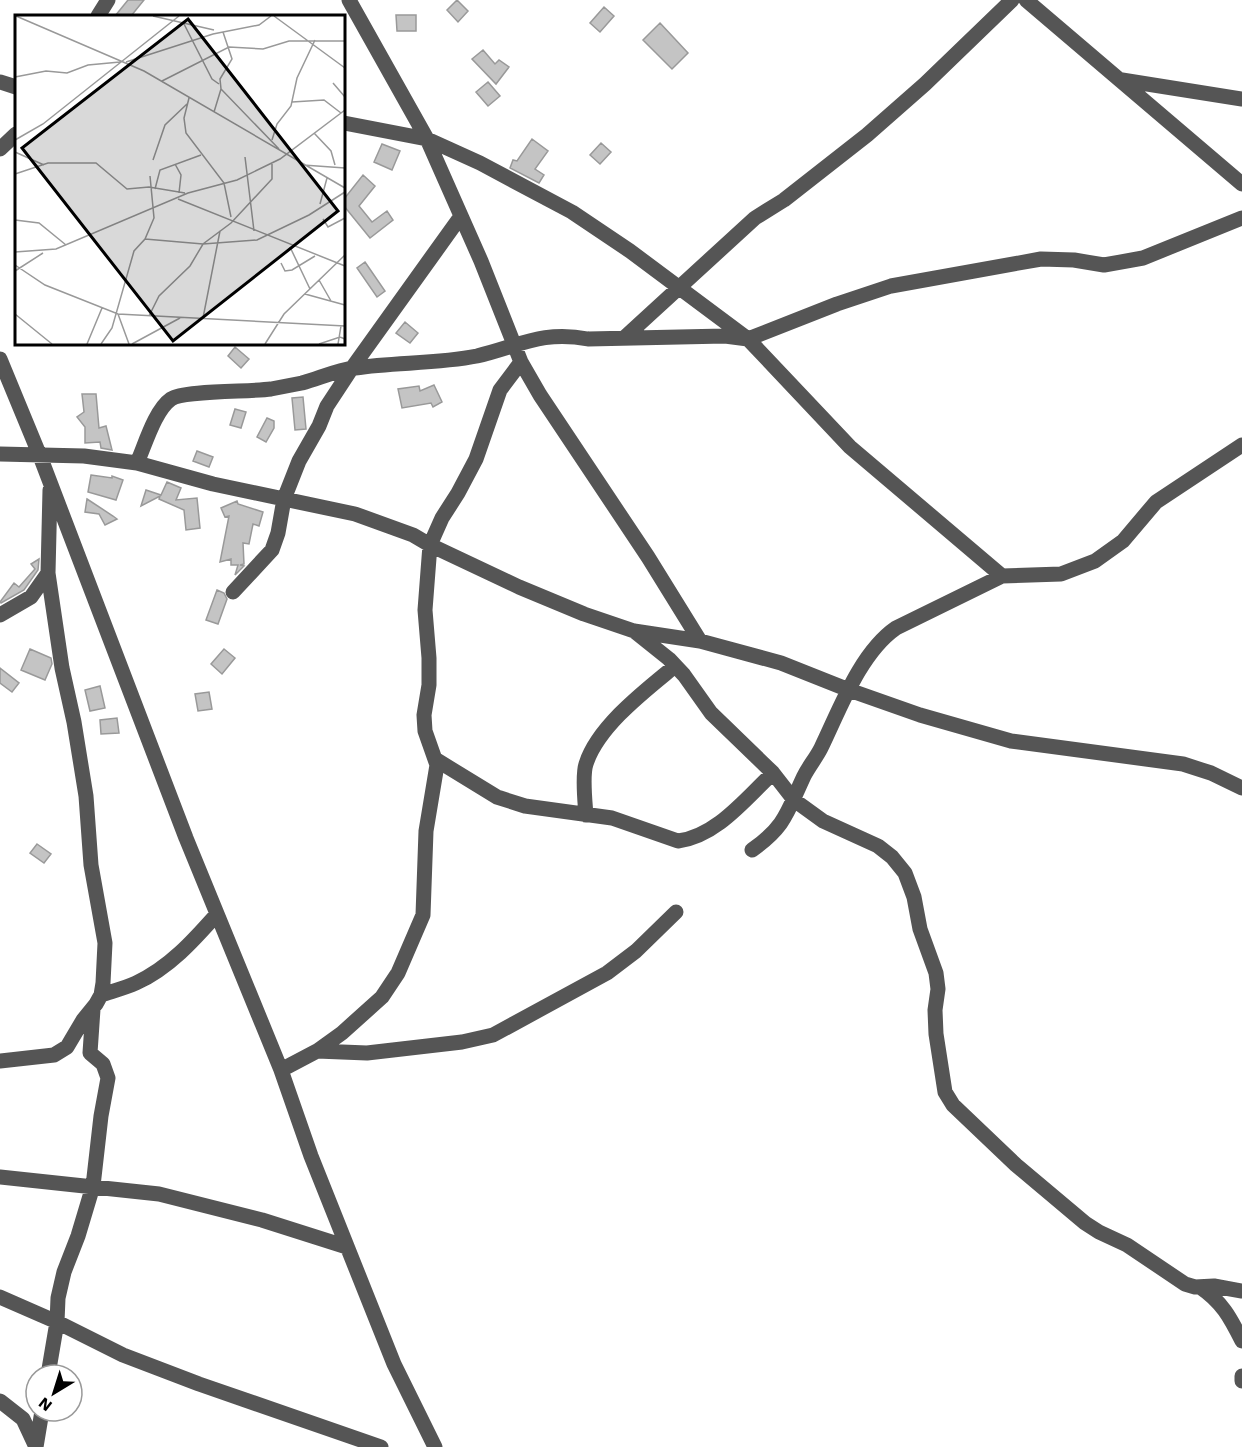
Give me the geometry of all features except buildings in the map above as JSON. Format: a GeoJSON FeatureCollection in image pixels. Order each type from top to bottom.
{"type":"FeatureCollection","features":[{"type":"Feature","properties":{"kind":"street"},"geometry":{"type":"LineString","coordinates":[[99,15],[108,0]]}},
{"type":"Feature","properties":{"kind":"street"},"geometry":{"type":"LineString","coordinates":[[624,338],[755,218],[784,200],[909,99],[1011,0]]}},
{"type":"Feature","properties":{"kind":"street"},"geometry":{"type":"LineString","coordinates":[[1026,0],[1242,184]]}},
{"type":"Feature","properties":{"kind":"street"},"geometry":{"type":"LineString","coordinates":[[354,3],[427,139],[481,261],[520,362],[669,589],[700,641]]}},
{"type":"Feature","properties":{"kind":"street"},"geometry":{"type":"LineString","coordinates":[[1122,80],[1242,99]]}},
{"type":"Feature","properties":{"kind":"street"},"geometry":{"type":"LineString","coordinates":[[0,82],[15,87]]}},
{"type":"Feature","properties":{"kind":"street"},"geometry":{"type":"LineString","coordinates":[[345,123],[427,139],[480,163],[572,212],[680,287],[748,339],[850,447],[1002,576]]}},
{"type":"Feature","properties":{"kind":"street"},"geometry":{"type":"LineString","coordinates":[[0,149],[15,135]]}},
{"type":"Feature","properties":{"kind":"street"},"geometry":{"type":"LineString","coordinates":[[233,592],[272,550],[284,499],[299,461],[319,426],[327,406],[461,216]]}},
{"type":"Feature","properties":{"kind":"street"},"geometry":{"type":"LineString","coordinates":[[136,463],[149,433],[172,399],[188,394],[270,389],[301,383],[352,368],[478,356],[545,336],[588,339],[725,336],[748,339],[837,304],[891,286],[1041,259],[1074,260],[1104,265],[1143,258],[1242,218]]}},
{"type":"Feature","properties":{"kind":"street"},"geometry":{"type":"LineString","coordinates":[[0,359],[182,827],[281,1070],[310,1156],[394,1364],[435,1447]]}},
{"type":"Feature","properties":{"kind":"street"},"geometry":{"type":"LineString","coordinates":[[281,1070],[316,1051],[342,1033],[382,997],[398,973],[423,915],[426,831],[437,765],[424,731],[429,684],[425,610],[430,545],[442,518],[476,459],[500,390],[520,362]]}},
{"type":"Feature","properties":{"kind":"street"},"geometry":{"type":"LineString","coordinates":[[752,850],[771,837],[789,812],[803,779],[820,752],[849,690],[882,638],[896,628],[1002,576],[1061,574],[1095,561],[1123,541],[1156,502],[1242,445]]}},
{"type":"Feature","properties":{"kind":"street"},"geometry":{"type":"LineString","coordinates":[[0,454],[84,456],[136,463],[213,484],[355,514],[413,535],[430,545],[584,614],[634,631],[700,641],[781,663],[920,715],[1011,741],[1183,764],[1211,773],[1242,788]]}},
{"type":"Feature","properties":{"kind":"street"},"geometry":{"type":"LineString","coordinates":[[0,1061],[54,1055],[68,1047],[83,1020],[101,995],[105,943],[91,865],[84,786],[74,722],[62,668],[48,573],[50,484]]}},
{"type":"Feature","properties":{"kind":"street"},"geometry":{"type":"LineString","coordinates":[[0,615],[31,597],[48,573]]}},
{"type":"Feature","properties":{"kind":"street"},"geometry":{"type":"LineString","coordinates":[[634,631],[675,666],[711,713],[773,773],[794,801],[823,821],[878,846],[892,857],[905,873],[914,897],[920,929],[936,973],[938,989],[935,1010],[936,1034],[945,1092],[953,1106],[1016,1165],[1099,1232],[1127,1245],[1177,1280],[1195,1287],[1214,1286],[1242,1291]]}},
{"type":"Feature","properties":{"kind":"street"},"geometry":{"type":"LineString","coordinates":[[586,815],[585,765],[599,740],[626,707],[675,666]]}},
{"type":"Feature","properties":{"kind":"street"},"geometry":{"type":"LineString","coordinates":[[435,759],[497,797],[525,806],[612,818],[678,841],[689,840],[715,827],[773,773]]}},
{"type":"Feature","properties":{"kind":"street"},"geometry":{"type":"LineString","coordinates":[[773,773],[803,779]]}},
{"type":"Feature","properties":{"kind":"street"},"geometry":{"type":"LineString","coordinates":[[316,1051],[367,1053],[462,1042],[493,1035],[607,973],[636,951],[676,912]]}},
{"type":"Feature","properties":{"kind":"street"},"geometry":{"type":"LineString","coordinates":[[101,995],[137,982],[158,969],[191,943],[217,914]]}},
{"type":"Feature","properties":{"kind":"street"},"geometry":{"type":"LineString","coordinates":[[50,1363],[57,1322],[58,1298],[64,1272],[93,1186],[108,1078],[103,1064],[90,1053],[93,1009]]}},
{"type":"Feature","properties":{"kind":"street"},"geometry":{"type":"LineString","coordinates":[[0,1176],[159,1194],[262,1220],[347,1247]]}},
{"type":"Feature","properties":{"kind":"street"},"geometry":{"type":"LineString","coordinates":[[1200,1287],[1227,1311],[1242,1341]]}},
{"type":"Feature","properties":{"kind":"street"},"geometry":{"type":"LineString","coordinates":[[0,1298],[57,1322],[123,1355],[381,1447]]}},
{"type":"Feature","properties":{"kind":"street"},"geometry":{"type":"LineString","coordinates":[[1242,1376],[1242,1381]]}},
{"type":"Feature","properties":{"kind":"street"},"geometry":{"type":"LineString","coordinates":[[0,1401],[23,1419],[36,1447]]}},
{"type":"Feature","properties":{"kind":"street"},"geometry":{"type":"LineString","coordinates":[[36,1447],[40,1423]]}}]}
